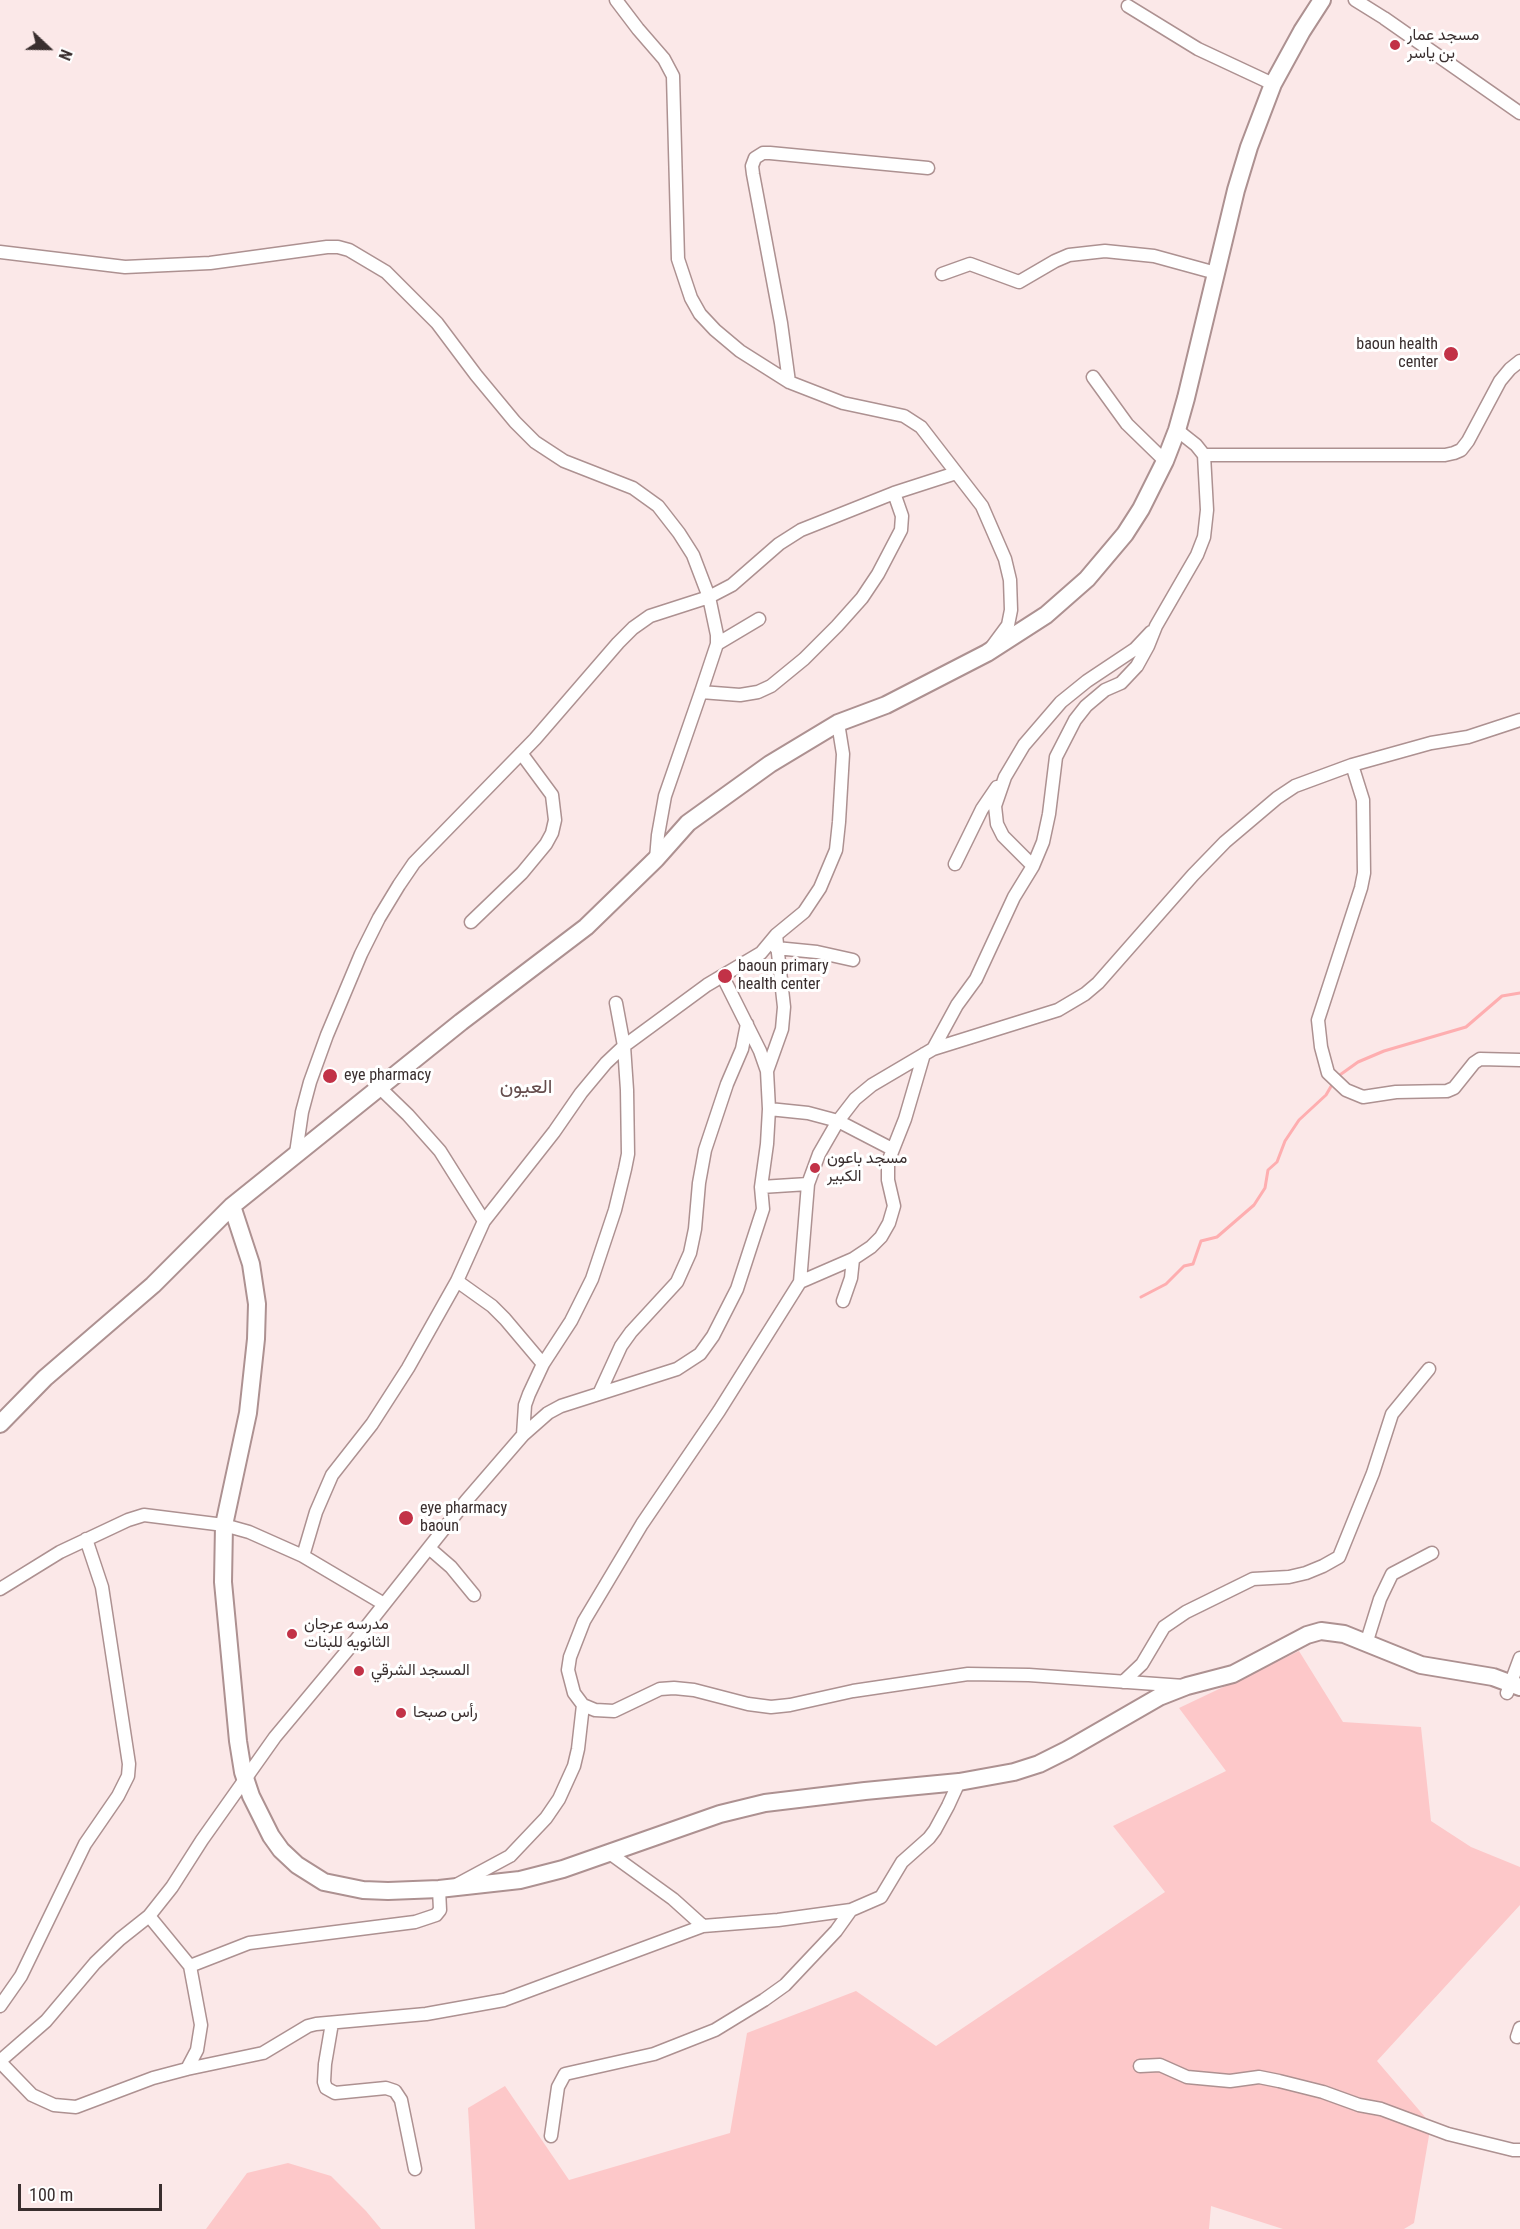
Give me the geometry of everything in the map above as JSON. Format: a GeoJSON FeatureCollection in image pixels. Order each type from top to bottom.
{"type":"FeatureCollection","features":[{"type":"Feature","properties":{"kind":"street"},"geometry":{"type":"LineString","coordinates":[[616,0],[664,59],[673,76],[678,260],[691,298],[700,314],[740,351],[789,382],[843,403],[890,412],[913,420],[921,427],[976,497],[1005,559],[1012,598],[1008,625],[987,653]]}},
{"type":"Feature","properties":{"kind":"street"},"geometry":{"type":"LineString","coordinates":[[0,1424],[45,1378],[153,1285],[232,1206],[379,1087],[586,927],[656,859],[688,823],[770,764],[838,723],[886,705],[987,653],[1046,615],[1087,579],[1125,534],[1141,509],[1165,461],[1177,430],[1249,147],[1273,84],[1322,0]]}},
{"type":"Feature","properties":{"kind":"street"},"geometry":{"type":"LineString","coordinates":[[1355,0],[1394,24],[1520,113]]}},
{"type":"Feature","properties":{"kind":"street"},"geometry":{"type":"LineString","coordinates":[[1128,6],[1198,49],[1273,84]]}},
{"type":"Feature","properties":{"kind":"street"},"geometry":{"type":"LineString","coordinates":[[789,382],[779,313],[753,174],[754,158],[763,153],[770,153],[928,168]]}},
{"type":"Feature","properties":{"kind":"street"},"geometry":{"type":"LineString","coordinates":[[0,252],[125,267],[210,263],[338,247],[349,250],[386,272],[437,323],[476,375],[535,442],[564,461],[640,492],[658,506],[680,532],[693,555],[709,597],[716,627],[717,644],[665,796],[656,859]]}},
{"type":"Feature","properties":{"kind":"street"},"geometry":{"type":"LineString","coordinates":[[942,274],[970,264],[1019,282],[1069,255],[1105,252],[1154,256],[1216,273]]}},
{"type":"Feature","properties":{"kind":"street"},"geometry":{"type":"LineString","coordinates":[[1204,455],[1445,455],[1454,453],[1461,450],[1468,441],[1500,381],[1520,361]]}},
{"type":"Feature","properties":{"kind":"street"},"geometry":{"type":"LineString","coordinates":[[1093,377],[1127,424],[1165,461]]}},
{"type":"Feature","properties":{"kind":"street"},"geometry":{"type":"LineString","coordinates":[[800,1282],[853,1259],[881,1237],[894,1211],[887,1173],[892,1149],[929,1051],[976,979],[1014,897],[1033,866],[1043,842],[1049,814],[1056,757],[1075,720],[1086,706],[1105,690],[1121,683],[1137,666],[1156,627],[1197,555],[1204,537],[1207,492],[1204,455],[1196,445],[1177,430]]}},
{"type":"Feature","properties":{"kind":"street"},"geometry":{"type":"LineString","coordinates":[[296,1154],[302,1112],[310,1082],[344,993],[379,918],[414,863],[521,753],[633,628],[650,616],[709,597],[732,585],[779,544],[801,530],[894,493],[956,473]]}},
{"type":"Feature","properties":{"kind":"street"},"geometry":{"type":"LineString","coordinates":[[701,692],[740,695],[758,692],[771,686],[804,659],[837,626],[862,598],[878,574],[901,530],[902,516],[894,493]]}},
{"type":"Feature","properties":{"kind":"street"},"geometry":{"type":"LineString","coordinates":[[717,644],[759,619]]}},
{"type":"Feature","properties":{"kind":"street"},"geometry":{"type":"LineString","coordinates":[[955,864],[982,809],[1024,745],[1061,702],[1087,681],[1135,649],[1156,627]]}},
{"type":"Feature","properties":{"kind":"street"},"geometry":{"type":"LineString","coordinates":[[1187,1686],[1029,1675],[968,1674],[853,1691],[771,1707],[748,1704],[694,1690],[660,1689],[614,1711],[595,1710],[583,1705],[574,1693],[568,1670],[584,1621],[642,1524],[719,1411],[800,1282],[808,1184],[819,1154],[838,1121],[855,1099],[872,1085],[929,1051],[1058,1010],[1085,994],[1098,983],[1217,850],[1277,798],[1295,786],[1352,765],[1431,743],[1468,736],[1520,720]]}},
{"type":"Feature","properties":{"kind":"street"},"geometry":{"type":"LineString","coordinates":[[303,1556],[316,1512],[332,1475],[391,1397],[433,1327],[484,1221],[554,1132],[581,1093],[606,1063],[624,1046],[707,985],[761,953],[776,935],[804,912],[820,888],[836,850],[843,754],[838,723]]}},
{"type":"Feature","properties":{"kind":"street"},"geometry":{"type":"LineString","coordinates":[[471,922],[522,873],[552,833],[555,820],[552,795],[521,753]]}},
{"type":"Feature","properties":{"kind":"street"},"geometry":{"type":"LineString","coordinates":[[1352,765],[1363,800],[1364,873],[1318,1020],[1321,1047],[1328,1073],[1346,1090],[1363,1096],[1447,1091],[1454,1088],[1480,1059],[1520,1059]]}},
{"type":"Feature","properties":{"kind":"street"},"geometry":{"type":"LineString","coordinates":[[1005,777],[995,806],[997,824],[1003,836],[1033,866]]}},
{"type":"Feature","properties":{"kind":"street"},"geometry":{"type":"LineString","coordinates":[[767,1071],[782,1029],[784,1007],[776,935]]}},
{"type":"Feature","properties":{"kind":"street"},"geometry":{"type":"LineString","coordinates":[[777,948],[817,952],[853,960]]}},
{"type":"Feature","properties":{"kind":"street"},"geometry":{"type":"LineString","coordinates":[[723,977],[747,1024],[767,1071],[769,1109],[761,1187],[763,1209],[737,1289],[713,1336],[700,1353],[677,1369],[561,1406],[548,1413],[523,1435],[275,1737],[172,1887],[149,1916],[95,1963],[46,2021],[0,2062],[32,2095],[44,2102],[64,2107],[76,2107],[153,2078],[187,2068],[263,2053],[308,2026],[426,2014],[504,2000],[703,1926],[778,1920],[851,1910],[881,1897],[902,1862],[929,1838],[941,1820],[959,1782]]}},
{"type":"Feature","properties":{"kind":"street"},"geometry":{"type":"LineString","coordinates":[[523,1435],[525,1405],[534,1379],[571,1321],[592,1279],[621,1187],[628,1154],[629,1131],[624,1046],[616,1003]]}},
{"type":"Feature","properties":{"kind":"street"},"geometry":{"type":"LineString","coordinates":[[599,1394],[621,1346],[677,1282],[690,1253],[705,1150],[727,1084],[742,1049],[747,1024]]}},
{"type":"Feature","properties":{"kind":"street"},"geometry":{"type":"LineString","coordinates":[[379,1087],[440,1151],[484,1221]]}},
{"type":"Feature","properties":{"kind":"street"},"geometry":{"type":"LineString","coordinates":[[769,1109],[808,1113],[838,1121],[892,1149]]}},
{"type":"Feature","properties":{"kind":"street"},"geometry":{"type":"LineString","coordinates":[[761,1187],[808,1184]]}},
{"type":"Feature","properties":{"kind":"street"},"geometry":{"type":"LineString","coordinates":[[232,1206],[255,1281],[256,1339],[248,1413],[224,1525],[223,1582],[238,1741],[246,1779],[259,1815],[271,1836],[281,1850],[304,1871],[324,1882],[363,1890],[388,1892],[534,1878],[720,1814],[765,1803],[959,1782],[1014,1772],[1038,1764],[1067,1750],[1159,1697],[1187,1686],[1233,1674],[1307,1635],[1321,1631],[1344,1634],[1421,1665],[1455,1672],[1514,1690],[1520,1658]]}},
{"type":"Feature","properties":{"kind":"street"},"geometry":{"type":"LineString","coordinates":[[843,1301],[851,1278],[853,1259]]}},
{"type":"Feature","properties":{"kind":"street"},"geometry":{"type":"LineString","coordinates":[[457,1281],[498,1312],[543,1364]]}},
{"type":"Feature","properties":{"kind":"street"},"geometry":{"type":"LineString","coordinates":[[1122,1682],[1142,1664],[1164,1627],[1186,1612],[1253,1579],[1288,1578],[1306,1573],[1339,1557],[1373,1473],[1392,1414],[1429,1369]]}},
{"type":"Feature","properties":{"kind":"street"},"geometry":{"type":"LineString","coordinates":[[0,1589],[60,1552],[128,1520],[144,1515],[224,1525],[271,1540],[303,1556],[384,1604]]}},
{"type":"Feature","properties":{"kind":"street"},"geometry":{"type":"LineString","coordinates":[[0,2006],[21,1976],[85,1844],[129,1776],[102,1587],[86,1539]]}},
{"type":"Feature","properties":{"kind":"street"},"geometry":{"type":"LineString","coordinates":[[429,1548],[457,1573],[474,1595]]}},
{"type":"Feature","properties":{"kind":"street"},"geometry":{"type":"LineString","coordinates":[[1366,1644],[1380,1599],[1392,1574],[1432,1553]]}},
{"type":"Feature","properties":{"kind":"street"},"geometry":{"type":"LineString","coordinates":[[190,1966],[249,1943],[415,1922],[436,1915],[440,1910],[446,1888],[510,1856],[546,1818],[559,1799],[574,1766],[583,1705]]}},
{"type":"Feature","properties":{"kind":"street"},"geometry":{"type":"LineString","coordinates":[[608,1852],[673,1899],[703,1926]]}},
{"type":"Feature","properties":{"kind":"street"},"geometry":{"type":"LineString","coordinates":[[551,2136],[558,2086],[564,2074],[641,2058],[681,2045],[715,2030],[764,2000],[785,1984],[836,1931],[851,1910]]}},
{"type":"Feature","properties":{"kind":"street"},"geometry":{"type":"LineString","coordinates":[[149,1916],[190,1966],[201,2025],[196,2050],[187,2068]]}},
{"type":"Feature","properties":{"kind":"street"},"geometry":{"type":"LineString","coordinates":[[332,2023],[325,2064],[326,2088],[335,2093],[386,2088],[395,2091],[401,2100],[415,2169]]}},
{"type":"Feature","properties":{"kind":"street"},"geometry":{"type":"LineString","coordinates":[[1140,2066],[1160,2065],[1187,2077],[1230,2080],[1258,2077],[1279,2081],[1323,2091],[1359,2105],[1381,2109],[1448,2134],[1520,2150]]}},
{"type":"Feature","properties":{"kind":"shaded area"},"geometry":{"type":"Polygon","coordinates":[[[1299,1651],[1343,1722],[1421,1727],[1431,1821],[1471,1847],[1520,1867],[1520,1905],[1377,2061],[1431,2124],[1414,2223],[1404,2229],[1283,2229],[1211,2206],[1209,2229],[475,2229],[468,2108],[505,2086],[569,2180],[730,2133],[747,2033],[856,1991],[936,2046],[1165,1892],[1113,1826],[1226,1771],[1179,1708],[1299,1651]]]}},
{"type":"Feature","properties":{"kind":"shaded area"},"geometry":{"type":"Polygon","coordinates":[[[288,2163],[331,2176],[381,2229],[206,2229],[247,2173],[288,2163]]]}},
{"type":"Feature","properties":{"kind":"waterway"},"geometry":{"type":"LineString","coordinates":[[1337,1077],[1358,1062],[1384,1051],[1466,1027],[1502,996],[1520,993]]}},
{"type":"Feature","properties":{"kind":"waterway"},"geometry":{"type":"LineString","coordinates":[[1141,1297],[1166,1284],[1184,1266],[1193,1264],[1201,1241],[1217,1237],[1254,1205],[1265,1188],[1268,1170],[1277,1162],[1285,1141],[1299,1120],[1326,1095],[1333,1083]]}},
{"type":"Feature","properties":{"kind":"place","name":"مسجد عمار بن ياسر"},"geometry":{"type":"Point","coordinates":[1395,45]}},
{"type":"Feature","properties":{"kind":"place","name":"baoun health center"},"geometry":{"type":"Point","coordinates":[1451,354]}},
{"type":"Feature","properties":{"kind":"place","name":"baoun primary health center"},"geometry":{"type":"Point","coordinates":[725,976]}},
{"type":"Feature","properties":{"kind":"place","name":"eye pharmacy"},"geometry":{"type":"Point","coordinates":[330,1076]}},
{"type":"Feature","properties":{"kind":"place","name":"مسجد باعون الكبير"},"geometry":{"type":"Point","coordinates":[815,1168]}},
{"type":"Feature","properties":{"kind":"place","name":"eye pharmacy baoun"},"geometry":{"type":"Point","coordinates":[406,1518]}},
{"type":"Feature","properties":{"kind":"place","name":"مدرسه عرجان الثانويه للبنات"},"geometry":{"type":"Point","coordinates":[292,1634]}},
{"type":"Feature","properties":{"kind":"place","name":"المسجد الشرقي"},"geometry":{"type":"Point","coordinates":[359,1671]}},
{"type":"Feature","properties":{"kind":"place","name":"رأس صبحا"},"geometry":{"type":"Point","coordinates":[401,1713]}},
{"type":"Feature","properties":{"kind":"district","name":"العيون"},"geometry":{"type":"Point","coordinates":[526,1088]}}]}
